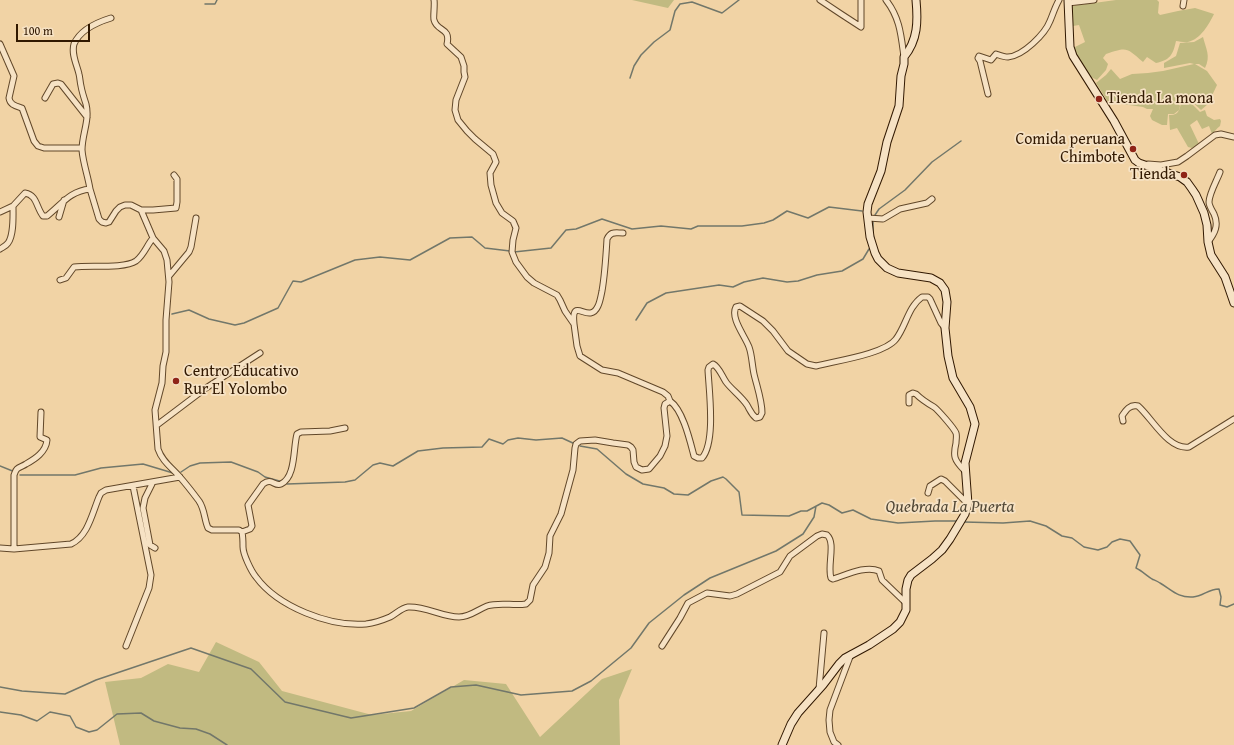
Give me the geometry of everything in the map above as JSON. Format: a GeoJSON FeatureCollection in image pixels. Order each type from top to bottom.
{"type":"FeatureCollection","features":[{"type":"Feature","properties":{"kind":"main road"},"geometry":{"type":"LineString","coordinates":[[782,745],[791,724],[798,713],[839,664],[851,654],[869,645],[893,629],[900,622],[906,610],[906,589],[908,580],[911,575],[942,550],[963,518],[968,504],[964,470],[966,454],[975,424],[970,407],[953,378],[948,356],[945,328],[947,302],[945,290],[942,285],[931,278],[898,273],[887,268],[878,259],[870,238],[867,212],[868,204],[881,171],[887,142],[899,106],[904,57],[911,48],[916,28],[916,0]]}},
{"type":"Feature","properties":{"kind":"main road"},"geometry":{"type":"LineString","coordinates":[[1068,2],[1070,47],[1073,56],[1114,121],[1132,157],[1139,163],[1180,177],[1187,182],[1196,195],[1204,213],[1211,255],[1225,277],[1234,303]]}},
{"type":"Feature","properties":{"kind":"street"},"geometry":{"type":"LineString","coordinates":[[434,0],[434,20],[437,25],[447,33],[447,44],[461,57],[464,66],[465,77],[456,100],[455,110],[458,120],[475,139],[493,154],[496,162],[490,173],[491,185],[496,203],[502,213],[513,221],[516,228],[512,252],[516,262],[527,277],[534,283],[557,295],[568,317],[574,324]]}},
{"type":"Feature","properties":{"kind":"street"},"geometry":{"type":"LineString","coordinates":[[820,0],[861,27],[860,0]]}},
{"type":"Feature","properties":{"kind":"street"},"geometry":{"type":"LineString","coordinates":[[886,0],[900,25],[904,57]]}},
{"type":"Feature","properties":{"kind":"street"},"geometry":{"type":"LineString","coordinates":[[988,94],[978,58],[979,56],[991,60],[996,54],[1008,57],[1019,54],[1040,37],[1050,22],[1059,0]]}},
{"type":"Feature","properties":{"kind":"street"},"geometry":{"type":"LineString","coordinates":[[1068,2],[1094,0]]}},
{"type":"Feature","properties":{"kind":"street"},"geometry":{"type":"LineString","coordinates":[[111,18],[96,23],[82,34],[76,40],[73,51],[86,106],[87,117],[82,148],[83,157],[90,189],[99,219],[106,224],[116,211],[125,205],[131,205],[141,210],[176,208],[177,179],[174,175]]}},
{"type":"Feature","properties":{"kind":"street"},"geometry":{"type":"LineString","coordinates":[[0,44],[14,76],[9,102],[22,108],[34,141],[38,146],[44,148],[82,148]]}},
{"type":"Feature","properties":{"kind":"street"},"geometry":{"type":"LineString","coordinates":[[45,98],[53,84],[61,84],[87,117]]}},
{"type":"Feature","properties":{"kind":"street"},"geometry":{"type":"LineString","coordinates":[[1144,164],[1161,166],[1178,162],[1215,135],[1221,134],[1234,137]]}},
{"type":"Feature","properties":{"kind":"street"},"geometry":{"type":"LineString","coordinates":[[1208,242],[1217,227],[1209,203],[1220,172]]}},
{"type":"Feature","properties":{"kind":"street"},"geometry":{"type":"LineString","coordinates":[[0,212],[13,206],[25,193],[30,194],[33,197],[43,216],[47,216],[64,199],[77,192],[90,189]]}},
{"type":"Feature","properties":{"kind":"street"},"geometry":{"type":"LineString","coordinates":[[59,217],[64,199]]}},
{"type":"Feature","properties":{"kind":"street"},"geometry":{"type":"LineString","coordinates":[[868,218],[883,219],[900,209],[927,203],[932,199]]}},
{"type":"Feature","properties":{"kind":"street"},"geometry":{"type":"LineString","coordinates":[[0,249],[7,245],[10,238],[13,206]]}},
{"type":"Feature","properties":{"kind":"street"},"geometry":{"type":"LineString","coordinates":[[141,210],[153,238],[164,251],[169,276],[169,298],[166,320],[166,352],[162,383],[155,410],[158,449],[165,462],[180,476],[200,502],[208,528],[212,530],[239,530],[242,532],[250,529],[252,526],[248,505],[266,482],[270,481],[278,485],[282,484],[289,477],[292,472],[297,434],[301,432],[330,431],[345,428]]}},
{"type":"Feature","properties":{"kind":"street"},"geometry":{"type":"LineString","coordinates":[[169,276],[189,252],[196,218]]}},
{"type":"Feature","properties":{"kind":"street"},"geometry":{"type":"LineString","coordinates":[[623,233],[612,232],[609,234],[607,239],[603,281],[598,306],[595,311],[588,313],[577,310],[573,313],[577,346],[580,356],[602,370],[618,373],[663,392],[668,396],[670,402],[673,404],[683,422],[694,456],[698,458],[702,458],[704,455],[710,435],[711,412],[708,367],[713,364],[716,366],[727,383],[748,405],[752,415],[756,418],[760,417],[762,413],[761,399],[749,347],[739,328],[734,312],[736,307],[738,306],[763,321],[773,331],[788,351],[807,364],[816,366],[875,352],[892,344],[900,333],[906,318],[915,304],[922,297],[930,299],[941,323],[945,328]]}},
{"type":"Feature","properties":{"kind":"street"},"geometry":{"type":"LineString","coordinates":[[60,280],[66,278],[74,267],[127,264],[136,261],[153,238]]}},
{"type":"Feature","properties":{"kind":"street"},"geometry":{"type":"LineString","coordinates":[[157,425],[206,388],[260,353]]}},
{"type":"Feature","properties":{"kind":"street"},"geometry":{"type":"LineString","coordinates":[[909,403],[909,395],[913,393],[916,394],[934,407],[956,433],[954,456],[964,470]]}},
{"type":"Feature","properties":{"kind":"street"},"geometry":{"type":"LineString","coordinates":[[242,532],[244,539],[243,548],[252,571],[269,591],[292,607],[334,622],[368,624],[389,617],[408,607],[460,617],[474,613],[488,606],[526,604],[530,600],[533,585],[545,567],[549,553],[550,536],[561,514],[573,470],[576,444],[580,441],[595,440],[613,444],[628,445],[632,447],[636,468],[642,470],[649,469],[660,456],[665,446],[667,436],[664,408],[665,404],[670,402]]}},
{"type":"Feature","properties":{"kind":"street"},"geometry":{"type":"LineString","coordinates":[[1123,421],[1122,416],[1127,409],[1132,406],[1138,406],[1159,431],[1174,443],[1184,448],[1189,448],[1234,419]]}},
{"type":"Feature","properties":{"kind":"street"},"geometry":{"type":"LineString","coordinates":[[14,549],[14,475],[17,469],[39,456],[46,444],[47,440],[40,436],[41,412]]}},
{"type":"Feature","properties":{"kind":"street"},"geometry":{"type":"LineString","coordinates":[[0,548],[14,549],[71,544],[77,542],[84,533],[101,493],[106,490],[134,486],[180,476]]}},
{"type":"Feature","properties":{"kind":"street"},"geometry":{"type":"LineString","coordinates":[[928,493],[930,486],[941,479],[945,481],[968,504]]}},
{"type":"Feature","properties":{"kind":"street"},"geometry":{"type":"LineString","coordinates":[[153,482],[145,498],[143,508],[150,545],[156,548]]}},
{"type":"Feature","properties":{"kind":"street"},"geometry":{"type":"LineString","coordinates":[[126,646],[149,588],[151,575],[134,486]]}},
{"type":"Feature","properties":{"kind":"street"},"geometry":{"type":"LineString","coordinates":[[662,646],[688,603],[707,593],[730,596],[737,594],[780,572],[790,556],[812,539],[822,534],[829,537],[831,542],[831,578],[833,579],[868,568],[874,569],[879,571],[882,580],[906,603]]}},
{"type":"Feature","properties":{"kind":"street"},"geometry":{"type":"LineString","coordinates":[[819,689],[824,633]]}},
{"type":"Feature","properties":{"kind":"street"},"geometry":{"type":"LineString","coordinates":[[838,745],[834,742],[830,732],[830,710],[851,654]]}},
{"type":"Feature","properties":{"kind":"shaded area"},"geometry":{"type":"Polygon","coordinates":[[[632,0],[674,0],[668,8],[632,0]]]}},
{"type":"Feature","properties":{"kind":"shaded area"},"geometry":{"type":"Polygon","coordinates":[[[1116,0],[1157,0],[1159,2],[1158,13],[1160,15],[1195,8],[1214,14],[1207,26],[1197,38],[1188,42],[1176,41],[1174,50],[1170,56],[1161,62],[1156,63],[1147,57],[1143,62],[1133,53],[1126,50],[1118,50],[1106,54],[1103,58],[1108,64],[1106,70],[1097,80],[1089,76],[1073,48],[1085,42],[1079,25],[1073,26],[1072,6],[1116,0]]]}},
{"type":"Feature","properties":{"kind":"shaded area"},"geometry":{"type":"Polygon","coordinates":[[[1203,37],[1207,52],[1207,64],[1205,68],[1199,64],[1195,64],[1207,71],[1217,85],[1208,104],[1201,110],[1186,96],[1183,97],[1178,103],[1180,106],[1179,110],[1174,114],[1168,114],[1167,125],[1162,125],[1152,120],[1150,116],[1153,109],[1108,102],[1096,83],[1111,69],[1120,79],[1132,74],[1163,71],[1194,64],[1190,63],[1164,68],[1164,63],[1176,56],[1180,43],[1194,42],[1203,37]]]}},
{"type":"Feature","properties":{"kind":"shaded area"},"geometry":{"type":"Polygon","coordinates":[[[1185,98],[1200,112],[1205,110],[1207,116],[1214,120],[1220,119],[1221,121],[1220,126],[1212,134],[1209,126],[1202,129],[1197,120],[1190,125],[1199,144],[1192,148],[1188,147],[1177,128],[1170,130],[1169,115],[1175,115],[1178,112],[1181,102],[1185,98]]]}},
{"type":"Feature","properties":{"kind":"shaded area"},"geometry":{"type":"Polygon","coordinates":[[[216,642],[259,662],[282,691],[372,715],[411,711],[464,680],[506,684],[540,737],[602,679],[632,669],[619,700],[620,745],[120,745],[105,682],[141,678],[168,664],[199,672],[216,642]]]}},
{"type":"Feature","properties":{"kind":"waterway"},"geometry":{"type":"LineString","coordinates":[[205,4],[215,4],[217,0]]}},
{"type":"Feature","properties":{"kind":"waterway"},"geometry":{"type":"LineString","coordinates":[[630,78],[634,66],[641,55],[654,42],[670,30],[675,11],[680,4],[692,2],[722,13],[739,0]]}},
{"type":"Feature","properties":{"kind":"waterway"},"geometry":{"type":"LineString","coordinates":[[875,215],[879,209],[905,190],[932,162],[961,141]]}},
{"type":"Feature","properties":{"kind":"waterway"},"geometry":{"type":"LineString","coordinates":[[514,252],[551,248],[566,230],[576,229],[602,219],[632,229],[661,226],[691,229],[698,226],[742,226],[764,223],[773,220],[787,211],[808,218],[829,207],[862,211]]}},
{"type":"Feature","properties":{"kind":"waterway"},"geometry":{"type":"LineString","coordinates":[[873,221],[874,239]]}},
{"type":"Feature","properties":{"kind":"waterway"},"geometry":{"type":"LineString","coordinates":[[172,314],[189,310],[209,319],[235,325],[244,323],[278,308],[293,281],[301,282],[355,260],[380,257],[410,260],[450,238],[472,237],[485,248],[510,251]]}},
{"type":"Feature","properties":{"kind":"waterway"},"geometry":{"type":"LineString","coordinates":[[636,320],[647,303],[666,293],[719,285],[733,287],[744,282],[763,278],[787,282],[798,281],[817,275],[842,271],[863,259],[869,249]]}},
{"type":"Feature","properties":{"kind":"waterway"},"geometry":{"type":"LineString","coordinates":[[287,484],[345,482],[355,480],[373,465],[380,463],[393,466],[418,451],[443,448],[482,447],[489,439],[503,444],[508,440],[518,438],[536,440],[562,438],[575,444]]}},
{"type":"Feature","properties":{"kind":"waterway"},"geometry":{"type":"LineString","coordinates":[[580,446],[597,449],[626,474],[643,484],[664,488],[674,494],[688,495],[711,481],[723,477],[739,492],[742,515],[789,516],[801,511],[807,511],[822,503],[829,505],[842,513],[853,510],[871,519],[898,523],[958,521]]}},
{"type":"Feature","properties":{"kind":"waterway"},"geometry":{"type":"LineString","coordinates":[[181,472],[190,466],[200,463],[231,462],[258,472],[265,477],[283,482]]}},
{"type":"Feature","properties":{"kind":"waterway"},"geometry":{"type":"LineString","coordinates":[[20,475],[75,475],[101,468],[143,464],[173,473]]}},
{"type":"Feature","properties":{"kind":"waterway"},"geometry":{"type":"LineString","coordinates":[[0,466],[15,472]]}},
{"type":"Feature","properties":{"kind":"waterway","name":"Quebrada La Puerta"},"geometry":{"type":"LineString","coordinates":[[0,687],[22,691],[65,694],[96,680],[191,648],[251,669],[285,702],[351,718],[414,708],[451,687],[476,685],[521,695],[572,691],[591,681],[631,648],[649,623],[684,595],[710,578],[776,551],[803,534],[814,517],[816,506]]}},
{"type":"Feature","properties":{"kind":"waterway","name":"Quebrada La Puerta"},"geometry":{"type":"LineString","coordinates":[[964,522],[1003,523],[1030,521],[1046,526],[1062,536],[1072,538],[1084,547],[1098,550],[1107,547],[1112,542],[1120,539],[1130,541],[1140,555],[1136,568],[1175,593],[1193,597],[1219,589],[1221,597],[1220,605],[1227,607],[1234,604]]}},
{"type":"Feature","properties":{"kind":"waterway"},"geometry":{"type":"LineString","coordinates":[[0,712],[21,715],[37,721],[50,712],[70,716],[76,727],[89,732],[97,730],[117,714],[141,713],[154,721],[180,728],[196,729],[210,734],[227,745]]}},
{"type":"Feature","properties":{"kind":"place","name":"Tienda La mona"},"geometry":{"type":"Point","coordinates":[1099,99]}},
{"type":"Feature","properties":{"kind":"place","name":"Comida peruana Chimbote"},"geometry":{"type":"Point","coordinates":[1133,149]}},
{"type":"Feature","properties":{"kind":"place","name":"Tienda"},"geometry":{"type":"Point","coordinates":[1184,175]}},
{"type":"Feature","properties":{"kind":"place","name":"Centro Educativo Rur El Yolombo"},"geometry":{"type":"Point","coordinates":[176,381]}}]}
